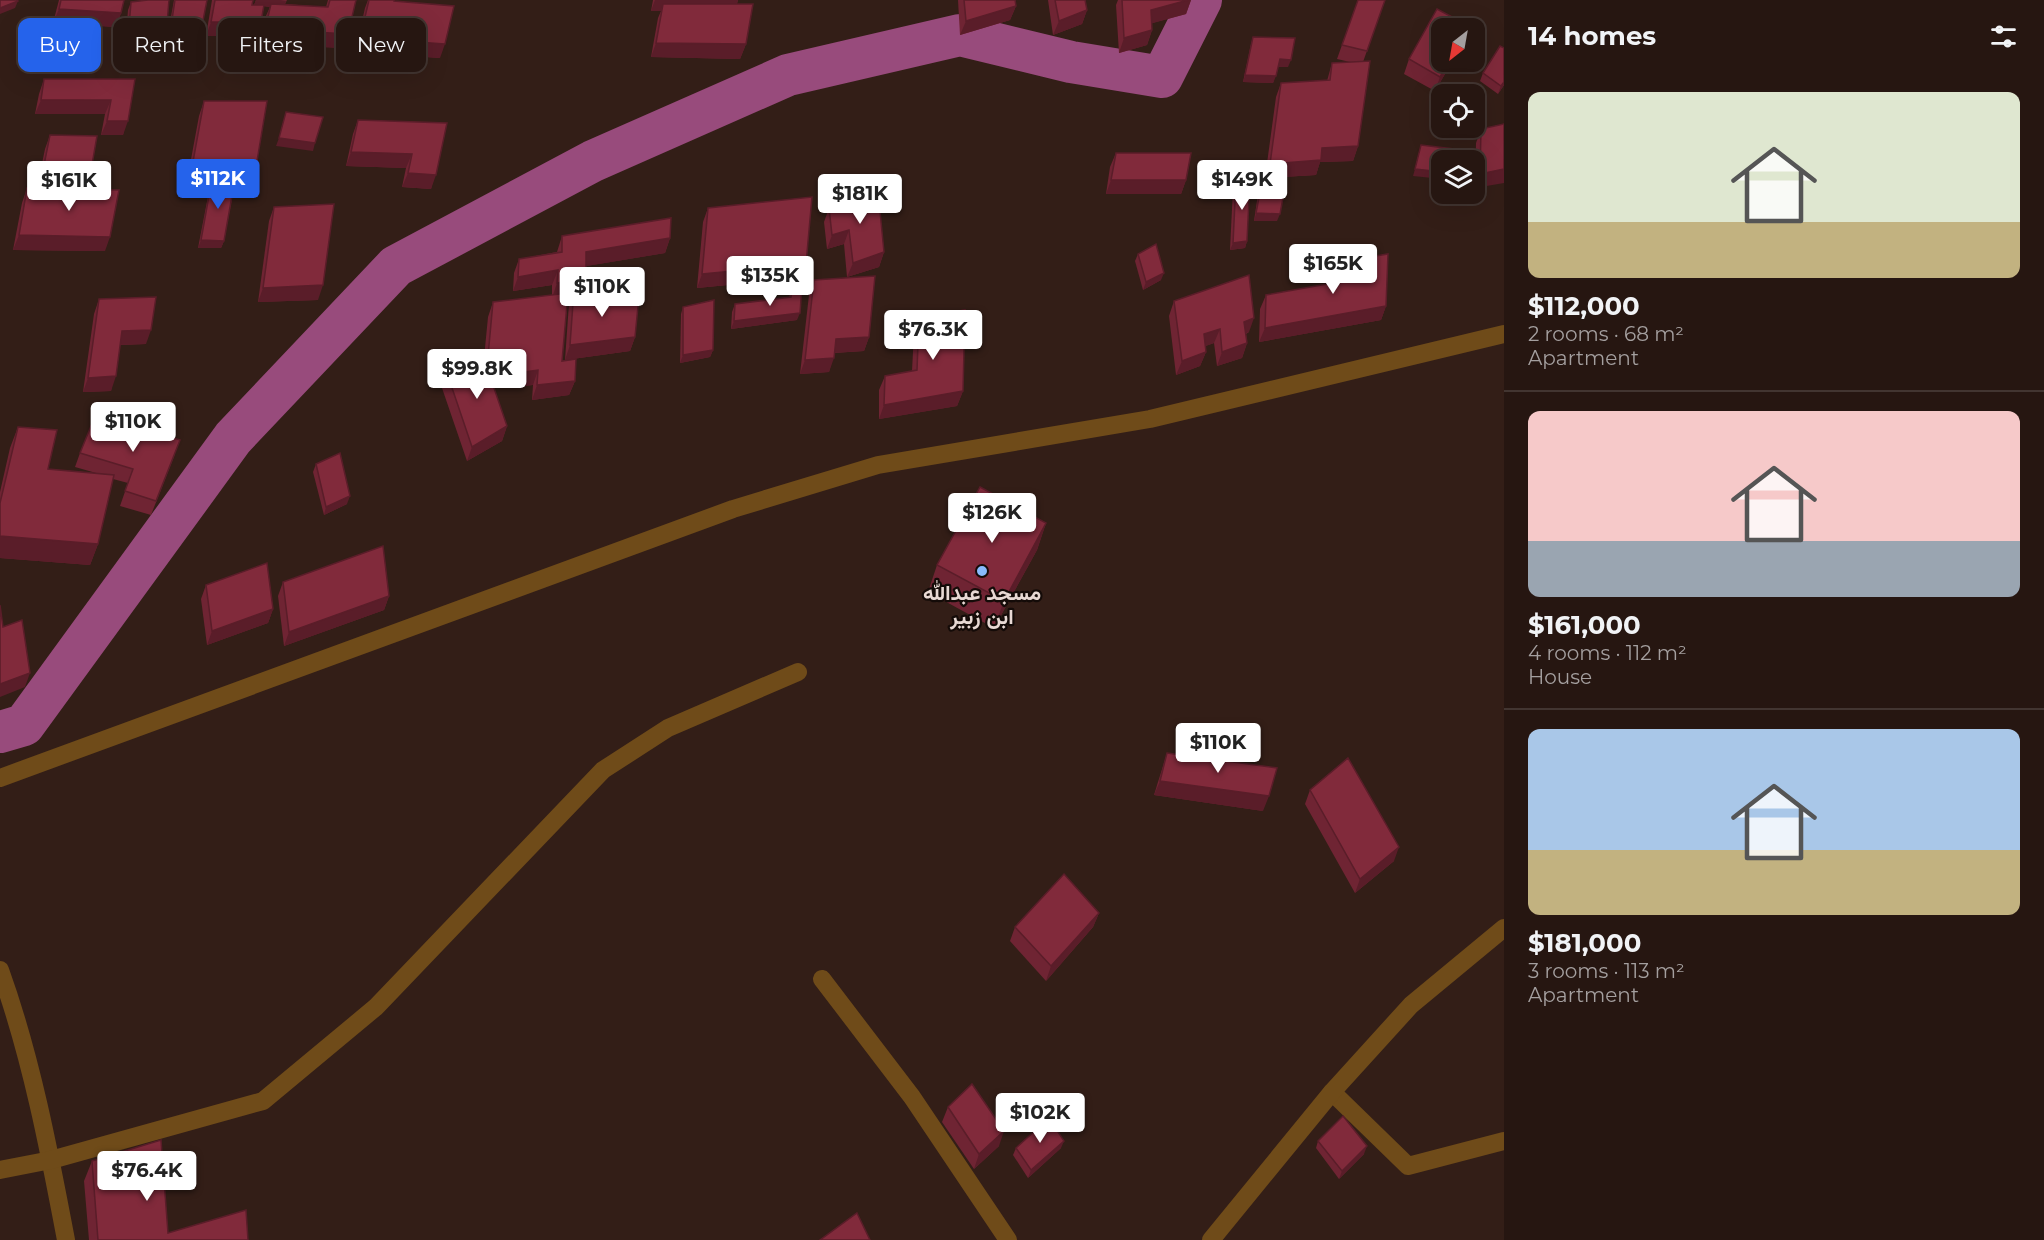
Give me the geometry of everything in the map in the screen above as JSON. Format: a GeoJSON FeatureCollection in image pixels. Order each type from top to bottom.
{"type":"FeatureCollection","features":[{"type":"Feature","properties":{"kind":"street"},"geometry":{"type":"LineString","coordinates":[[0,778],[733,508],[878,465],[1150,419],[1504,334]]}},
{"type":"Feature","properties":{"kind":"street"},"geometry":{"type":"LineString","coordinates":[[0,1170],[51,1160],[263,1101],[376,1007],[603,770],[668,729],[798,672]]}},
{"type":"Feature","properties":{"kind":"street"},"geometry":{"type":"LineString","coordinates":[[1211,1240],[1332,1092],[1411,1005],[1504,928]]}},
{"type":"Feature","properties":{"kind":"street"},"geometry":{"type":"LineString","coordinates":[[0,970],[14,1007],[51,1160],[66,1240]]}},
{"type":"Feature","properties":{"kind":"street"},"geometry":{"type":"LineString","coordinates":[[822,979],[912,1097],[1008,1240]]}},
{"type":"Feature","properties":{"kind":"street"},"geometry":{"type":"LineString","coordinates":[[1332,1092],[1408,1166],[1504,1141]]}},
{"type":"Feature","properties":{"kind":"building"},"geometry":{"type":"Polygon","coordinates":[[[0,0],[17,0],[18,1],[0,8],[0,0]]]}},
{"type":"Feature","properties":{"kind":"building"},"geometry":{"type":"Polygon","coordinates":[[[61,0],[124,0],[121,13],[59,9],[61,0]]]}},
{"type":"Feature","properties":{"kind":"building"},"geometry":{"type":"Polygon","coordinates":[[[169,0],[168,18],[130,18],[131,2],[169,0]]]}},
{"type":"Feature","properties":{"kind":"building"},"geometry":{"type":"Polygon","coordinates":[[[175,0],[207,0],[204,18],[172,18],[175,0]]]}},
{"type":"Feature","properties":{"kind":"building"},"geometry":{"type":"Polygon","coordinates":[[[215,0],[253,0],[252,5],[264,5],[262,18],[218,18],[218,22],[211,22],[215,0]]]}},
{"type":"Feature","properties":{"kind":"building"},"geometry":{"type":"Polygon","coordinates":[[[330,0],[356,0],[352,18],[336,18],[336,33],[324,33],[324,18],[268,18],[271,4],[328,7],[330,0]]]}},
{"type":"Feature","properties":{"kind":"building"},"geometry":{"type":"Polygon","coordinates":[[[369,0],[454,6],[445,44],[426,43],[426,18],[365,18],[369,0]]]}},
{"type":"Feature","properties":{"kind":"building"},"geometry":{"type":"Polygon","coordinates":[[[964,0],[1015,0],[1016,6],[966,21],[964,0]]]}},
{"type":"Feature","properties":{"kind":"building"},"geometry":{"type":"Polygon","coordinates":[[[1055,0],[1085,0],[1087,10],[1059,21],[1055,0]]]}},
{"type":"Feature","properties":{"kind":"building"},"geometry":{"type":"Polygon","coordinates":[[[1122,0],[1188,0],[1151,10],[1152,30],[1124,38],[1122,0]]]}},
{"type":"Feature","properties":{"kind":"building"},"geometry":{"type":"Polygon","coordinates":[[[1358,0],[1385,0],[1367,51],[1342,45],[1358,0]]]}},
{"type":"Feature","properties":{"kind":"building"},"geometry":{"type":"Polygon","coordinates":[[[663,4],[753,4],[746,44],[656,43],[663,4]]]}},
{"type":"Feature","properties":{"kind":"building"},"geometry":{"type":"Polygon","coordinates":[[[1437,9],[1454,18],[1432,18],[1437,9]]]}},
{"type":"Feature","properties":{"kind":"building"},"geometry":{"type":"Polygon","coordinates":[[[1431,20],[1431,72],[1409,59],[1431,20]]]}},
{"type":"Feature","properties":{"kind":"building"},"geometry":{"type":"Polygon","coordinates":[[[1253,37],[1295,38],[1291,60],[1280,59],[1276,76],[1245,75],[1253,37]]]}},
{"type":"Feature","properties":{"kind":"building"},"geometry":{"type":"Polygon","coordinates":[[[1500,46],[1504,48],[1504,82],[1501,86],[1483,73],[1500,46]]]}},
{"type":"Feature","properties":{"kind":"building"},"geometry":{"type":"Polygon","coordinates":[[[1370,61],[1358,146],[1322,148],[1321,160],[1270,164],[1281,83],[1330,80],[1332,63],[1370,61]]]}},
{"type":"Feature","properties":{"kind":"building"},"geometry":{"type":"Polygon","coordinates":[[[1431,72],[1443,72],[1440,77],[1431,72]]]}},
{"type":"Feature","properties":{"kind":"building"},"geometry":{"type":"Polygon","coordinates":[[[44,79],[135,79],[128,121],[107,121],[111,100],[41,100],[44,79]]]}},
{"type":"Feature","properties":{"kind":"building"},"geometry":{"type":"Polygon","coordinates":[[[204,101],[267,101],[256,167],[215,172],[192,167],[204,101]]]}},
{"type":"Feature","properties":{"kind":"building"},"geometry":{"type":"Polygon","coordinates":[[[286,112],[323,117],[315,143],[279,138],[286,112]]]}},
{"type":"Feature","properties":{"kind":"building"},"geometry":{"type":"Polygon","coordinates":[[[358,120],[447,123],[436,175],[408,173],[412,154],[351,152],[358,120]]]}},
{"type":"Feature","properties":{"kind":"building"},"geometry":{"type":"Polygon","coordinates":[[[1504,124],[1504,169],[1485,173],[1485,150],[1481,150],[1481,138],[1485,138],[1485,128],[1504,124]]]}},
{"type":"Feature","properties":{"kind":"building"},"geometry":{"type":"Polygon","coordinates":[[[50,135],[97,136],[89,182],[41,180],[50,135]]]}},
{"type":"Feature","properties":{"kind":"building"},"geometry":{"type":"Polygon","coordinates":[[[1421,145],[1462,150],[1431,150],[1431,171],[1415,169],[1421,145]]]}},
{"type":"Feature","properties":{"kind":"building"},"geometry":{"type":"Polygon","coordinates":[[[1116,153],[1191,153],[1186,180],[1111,180],[1116,153]]]}},
{"type":"Feature","properties":{"kind":"building"},"geometry":{"type":"Polygon","coordinates":[[[1250,178],[1247,241],[1233,243],[1236,181],[1250,178]]]}},
{"type":"Feature","properties":{"kind":"building"},"geometry":{"type":"Polygon","coordinates":[[[212,179],[235,179],[224,241],[201,240],[212,179]]]}},
{"type":"Feature","properties":{"kind":"building"},"geometry":{"type":"Polygon","coordinates":[[[1261,187],[1285,187],[1280,214],[1256,213],[1261,187]]]}},
{"type":"Feature","properties":{"kind":"building"},"geometry":{"type":"Polygon","coordinates":[[[27,188],[119,190],[110,237],[19,235],[27,188]]]}},
{"type":"Feature","properties":{"kind":"building"},"geometry":{"type":"Polygon","coordinates":[[[878,191],[884,252],[853,263],[849,230],[832,235],[829,208],[878,191]]]}},
{"type":"Feature","properties":{"kind":"building"},"geometry":{"type":"Polygon","coordinates":[[[812,197],[806,264],[702,274],[708,208],[812,197]]]}},
{"type":"Feature","properties":{"kind":"building"},"geometry":{"type":"Polygon","coordinates":[[[334,204],[323,285],[263,288],[274,207],[334,204]]]}},
{"type":"Feature","properties":{"kind":"building"},"geometry":{"type":"Polygon","coordinates":[[[671,218],[670,238],[586,252],[586,278],[557,283],[558,270],[518,277],[519,259],[562,252],[562,236],[671,218]]]}},
{"type":"Feature","properties":{"kind":"building"},"geometry":{"type":"Polygon","coordinates":[[[1156,244],[1164,273],[1146,282],[1138,254],[1156,244]]]}},
{"type":"Feature","properties":{"kind":"building"},"geometry":{"type":"Polygon","coordinates":[[[1388,254],[1386,306],[1265,328],[1266,295],[1349,280],[1350,260],[1388,254]]]}},
{"type":"Feature","properties":{"kind":"building"},"geometry":{"type":"Polygon","coordinates":[[[1249,275],[1254,318],[1244,322],[1247,343],[1222,352],[1220,329],[1204,334],[1206,352],[1182,361],[1174,301],[1249,275]]]}},
{"type":"Feature","properties":{"kind":"building"},"geometry":{"type":"Polygon","coordinates":[[[875,276],[869,337],[836,339],[834,358],[805,360],[814,280],[875,276]]]}},
{"type":"Feature","properties":{"kind":"building"},"geometry":{"type":"Polygon","coordinates":[[[802,285],[800,313],[734,321],[735,304],[791,297],[792,286],[802,285]]]}},
{"type":"Feature","properties":{"kind":"building"},"geometry":{"type":"Polygon","coordinates":[[[594,287],[592,301],[639,296],[635,337],[570,345],[574,289],[594,287]]]}},
{"type":"Feature","properties":{"kind":"building"},"geometry":{"type":"Polygon","coordinates":[[[568,293],[562,361],[576,359],[575,381],[537,385],[538,370],[508,374],[510,354],[488,356],[493,302],[568,293]]]}},
{"type":"Feature","properties":{"kind":"building"},"geometry":{"type":"Polygon","coordinates":[[[156,297],[151,330],[122,331],[116,376],[88,378],[99,299],[156,297]]]}},
{"type":"Feature","properties":{"kind":"building"},"geometry":{"type":"Polygon","coordinates":[[[714,300],[713,350],[683,355],[683,307],[714,300]]]}},
{"type":"Feature","properties":{"kind":"building"},"geometry":{"type":"Polygon","coordinates":[[[965,310],[963,391],[884,405],[885,376],[917,370],[919,318],[965,310]]]}},
{"type":"Feature","properties":{"kind":"building"},"geometry":{"type":"Polygon","coordinates":[[[482,353],[507,426],[472,447],[447,373],[482,353]]]}},
{"type":"Feature","properties":{"kind":"building"},"geometry":{"type":"Polygon","coordinates":[[[96,414],[180,440],[156,501],[125,491],[133,469],[80,453],[96,414]]]}},
{"type":"Feature","properties":{"kind":"building"},"geometry":{"type":"Polygon","coordinates":[[[18,427],[57,430],[48,469],[114,475],[98,544],[0,536],[0,503],[18,427]]]}},
{"type":"Feature","properties":{"kind":"building"},"geometry":{"type":"Polygon","coordinates":[[[340,453],[350,496],[326,507],[316,464],[340,453]]]}},
{"type":"Feature","properties":{"kind":"building","name":"مسجد عبدالله ابن زبیر"},"geometry":{"type":"Polygon","coordinates":[[[980,487],[1046,523],[1004,601],[937,565],[980,487]]]}},
{"type":"Feature","properties":{"kind":"building"},"geometry":{"type":"Polygon","coordinates":[[[383,546],[389,596],[289,632],[283,582],[383,546]]]}},
{"type":"Feature","properties":{"kind":"building"},"geometry":{"type":"Polygon","coordinates":[[[267,563],[273,609],[212,631],[206,585],[267,563]]]}},
{"type":"Feature","properties":{"kind":"building"},"geometry":{"type":"Polygon","coordinates":[[[0,605],[3,627],[22,620],[30,673],[0,684],[0,605]]]}},
{"type":"Feature","properties":{"kind":"building"},"geometry":{"type":"Polygon","coordinates":[[[1167,753],[1277,768],[1269,796],[1160,781],[1167,753]]]}},
{"type":"Feature","properties":{"kind":"building"},"geometry":{"type":"Polygon","coordinates":[[[1348,758],[1399,847],[1360,879],[1310,790],[1348,758]]]}},
{"type":"Feature","properties":{"kind":"building"},"geometry":{"type":"Polygon","coordinates":[[[1064,874],[1099,913],[1051,966],[1015,927],[1064,874]]]}},
{"type":"Feature","properties":{"kind":"building"},"geometry":{"type":"Polygon","coordinates":[[[972,1084],[1004,1131],[979,1154],[948,1107],[972,1084]]]}},
{"type":"Feature","properties":{"kind":"building"},"geometry":{"type":"Polygon","coordinates":[[[1343,1116],[1367,1146],[1342,1171],[1318,1141],[1343,1116]]]}},
{"type":"Feature","properties":{"kind":"building"},"geometry":{"type":"Polygon","coordinates":[[[1049,1118],[1064,1141],[1031,1170],[1016,1148],[1049,1118]]]}},
{"type":"Feature","properties":{"kind":"building"},"geometry":{"type":"Polygon","coordinates":[[[161,1140],[168,1233],[246,1210],[248,1240],[98,1240],[92,1161],[161,1140]]]}},
{"type":"Feature","properties":{"kind":"building"},"geometry":{"type":"Polygon","coordinates":[[[857,1213],[870,1240],[820,1240],[857,1213]]]}},
{"type":"Feature","properties":{"kind":"waterway"},"geometry":{"type":"LineString","coordinates":[[0,732],[24,725],[233,438],[396,266],[593,161],[788,75],[960,35],[1071,62],[1162,77],[1201,0]]}},
{"type":"Feature","properties":{"kind":"place","name":"مسجد عبدالله ابن زبیر"},"geometry":{"type":"Point","coordinates":[982,571]}}]}
